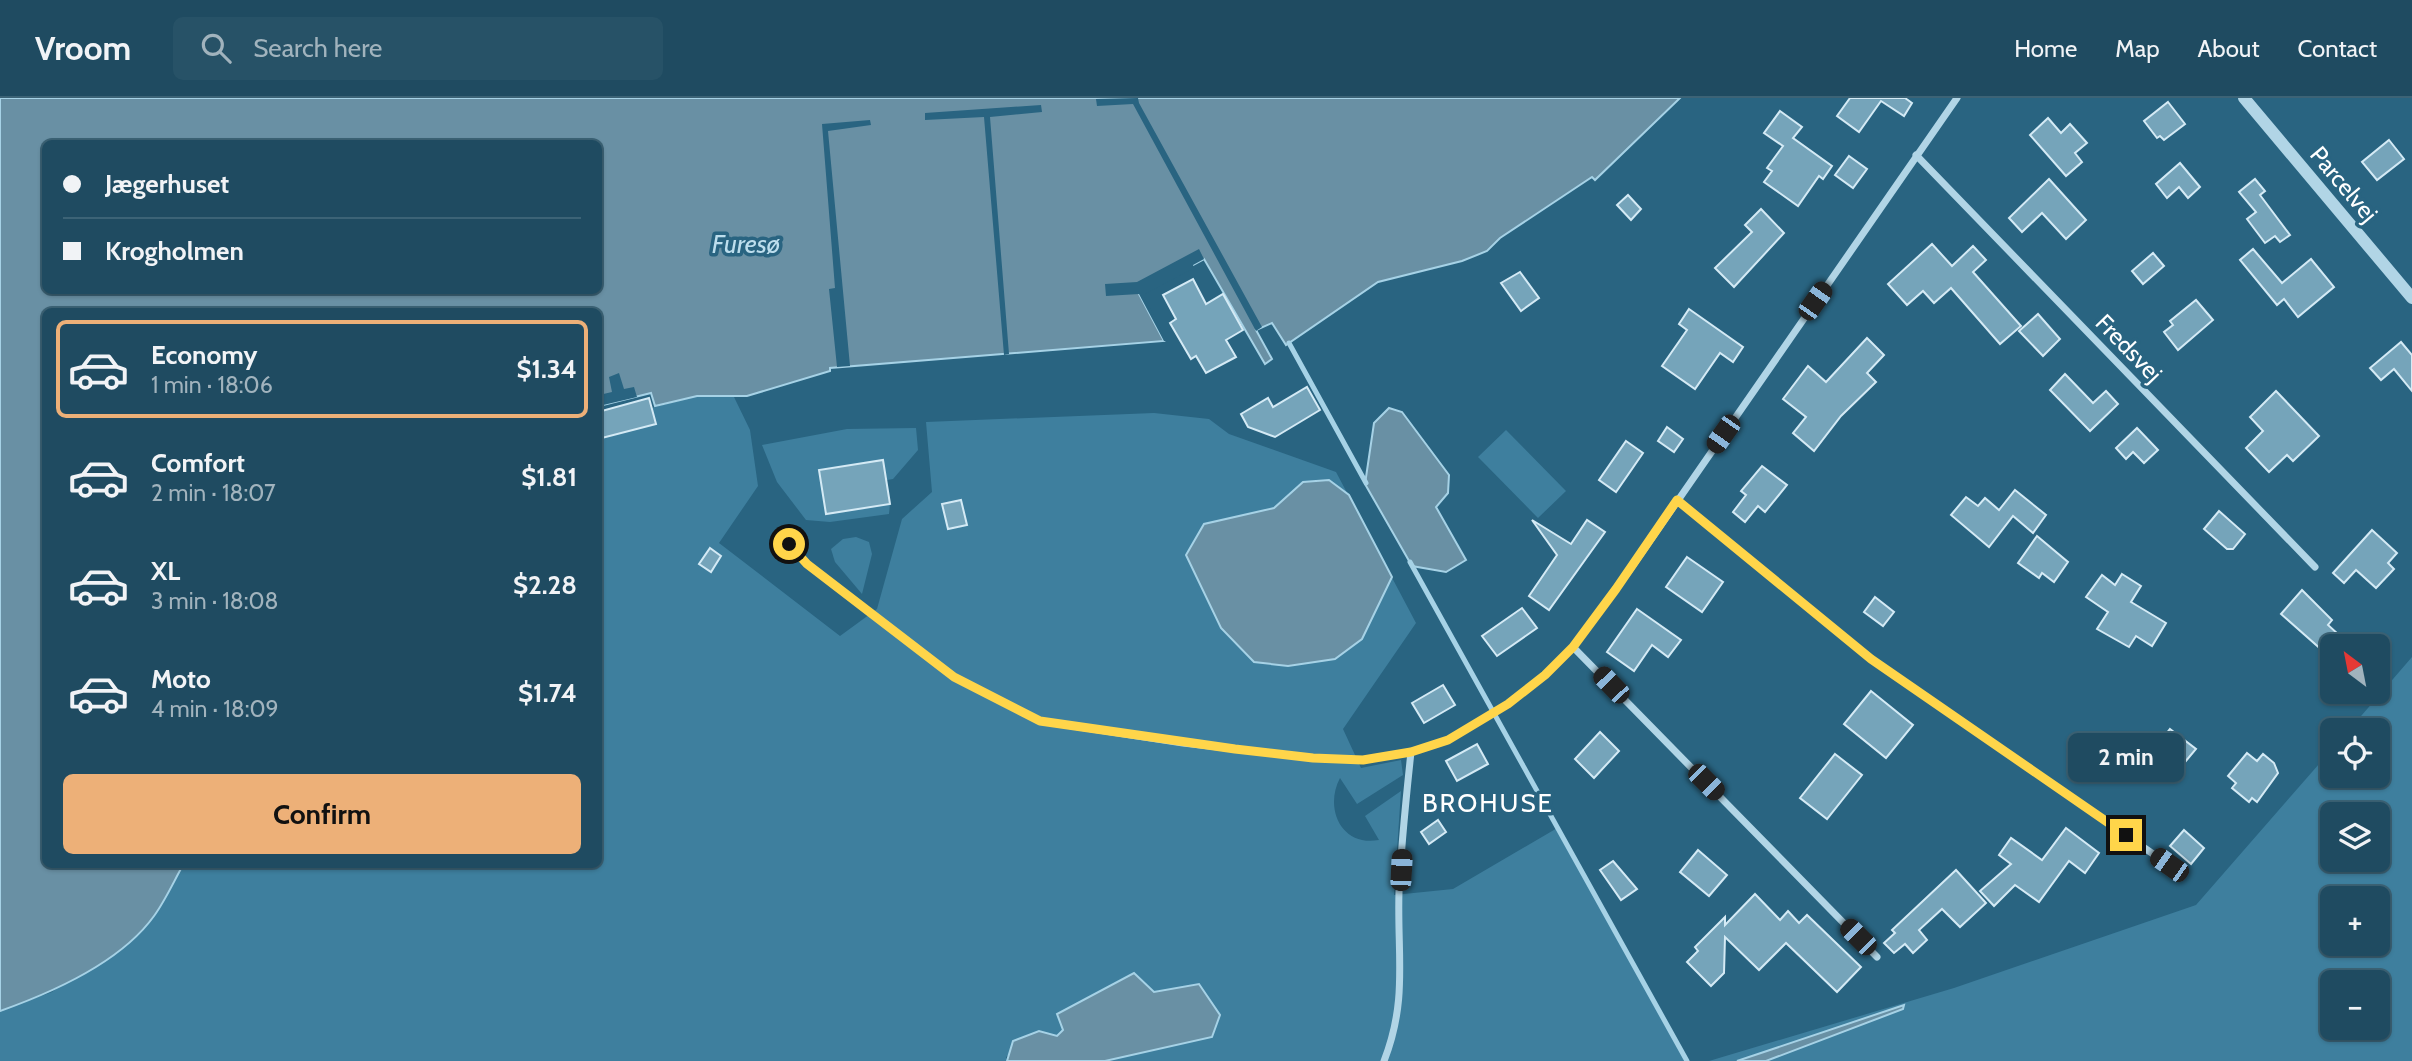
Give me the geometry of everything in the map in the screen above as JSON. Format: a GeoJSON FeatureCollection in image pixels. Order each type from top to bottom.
{"type":"FeatureCollection","features":[{"type":"Feature","properties":{"kind":"street"},"geometry":{"type":"LineString","coordinates":[[789,544],[807,564],[954,677],[1040,721],[1313,758],[1363,760],[1411,752],[1448,740],[1508,704],[1545,675],[1573,647],[1629,571],[1957,98]]}},
{"type":"Feature","properties":{"kind":"street","name":"Parcelvej"},"geometry":{"type":"LineString","coordinates":[[2244,98],[2412,298]]}},
{"type":"Feature","properties":{"kind":"street","name":"Fredsvej"},"geometry":{"type":"LineString","coordinates":[[1916,155],[2315,567]]}},
{"type":"Feature","properties":{"kind":"street"},"geometry":{"type":"LineString","coordinates":[[1677,500],[1871,659],[2169,865]]}},
{"type":"Feature","properties":{"kind":"street"},"geometry":{"type":"LineString","coordinates":[[1573,647],[1877,957]]}},
{"type":"Feature","properties":{"kind":"street"},"geometry":{"type":"LineString","coordinates":[[1384,1061],[1395,1032],[1401,996],[1399,893],[1411,752]]}},
{"type":"Feature","properties":{"kind":"shaded area"},"geometry":{"type":"Polygon","coordinates":[[[697,396],[734,397],[750,430],[758,486],[719,543],[840,636],[877,609],[902,519],[932,492],[926,422],[1154,413],[1209,419],[1229,434],[1336,472],[1416,623],[1343,729],[1361,768],[1401,760],[1403,775],[1357,804],[1340,778],[1334,801],[1339,823],[1355,837],[1366,841],[1379,840],[1365,816],[1401,791],[1394,895],[1453,889],[1559,827],[1689,1061],[1105,1061],[1212,1037],[1199,984],[1154,992],[1133,973],[1057,1014],[1063,1030],[1057,1036],[1039,1031],[1006,1057],[1007,1061],[0,1061],[0,1011],[52,992],[153,918],[181,868],[602,868],[602,421],[697,396]]]}},
{"type":"Feature","properties":{"kind":"shaded area"},"geometry":{"type":"Polygon","coordinates":[[[916,428],[918,450],[893,479],[887,480],[883,460],[820,470],[826,513],[890,504],[889,514],[830,522],[806,520],[777,482],[762,445],[847,429],[916,428]]]}},
{"type":"Feature","properties":{"kind":"shaded area"},"geometry":{"type":"Polygon","coordinates":[[[1506,430],[1566,491],[1538,518],[1478,457],[1506,430]]]}},
{"type":"Feature","properties":{"kind":"shaded area"},"geometry":{"type":"Polygon","coordinates":[[[856,537],[869,542],[872,554],[862,594],[835,562],[831,549],[843,539],[856,537]]]}},
{"type":"Feature","properties":{"kind":"shaded area"},"geometry":{"type":"Polygon","coordinates":[[[2412,657],[2412,1061],[1709,1061],[1954,988],[2196,905],[2320,763],[2320,788],[2390,788],[2390,718],[2359,718],[2371,704],[2390,704],[2390,682],[2412,657]]]}},
{"type":"Feature","properties":{"kind":"water","name":"Furesø"},"geometry":{"type":"Polygon","coordinates":[[[0,98],[1680,98],[1595,180],[1592,177],[1500,238],[1487,251],[1462,261],[1378,282],[1286,345],[1272,323],[1256,330],[1272,359],[1265,364],[1204,259],[1139,294],[1164,341],[830,368],[830,371],[747,396],[697,396],[655,406],[651,393],[602,405],[602,308],[42,308],[42,868],[181,868],[154,916],[140,933],[104,962],[41,995],[0,1011],[0,98]]]}},
{"type":"Feature","properties":{"kind":"water"},"geometry":{"type":"Polygon","coordinates":[[[1389,408],[1402,412],[1449,475],[1448,493],[1436,507],[1466,560],[1446,572],[1412,566],[1365,484],[1374,423],[1389,408]]]}},
{"type":"Feature","properties":{"kind":"water"},"geometry":{"type":"Polygon","coordinates":[[[1329,480],[1349,495],[1392,577],[1362,639],[1335,659],[1288,666],[1254,662],[1221,628],[1186,555],[1204,524],[1274,508],[1303,482],[1329,480]]]}},
{"type":"Feature","properties":{"kind":"water"},"geometry":{"type":"Polygon","coordinates":[[[1134,973],[1154,992],[1199,984],[1220,1015],[1212,1037],[1105,1061],[1007,1061],[1013,1041],[1039,1031],[1057,1036],[1063,1030],[1057,1014],[1134,973]]]}},
{"type":"Feature","properties":{"kind":"water"},"geometry":{"type":"Polygon","coordinates":[[[1904,1005],[1903,1009],[1766,1061],[1737,1061],[1904,1005]]]}},
{"type":"Feature","properties":{"kind":"pier"},"geometry":{"type":"Polygon","coordinates":[[[1138,98],[1262,327],[1256,331],[1133,104],[1097,106],[1096,99],[1138,98]]]}},
{"type":"Feature","properties":{"kind":"pier"},"geometry":{"type":"Polygon","coordinates":[[[1041,105],[1042,112],[990,117],[1009,354],[1004,355],[984,117],[925,120],[925,113],[1041,105]]]}},
{"type":"Feature","properties":{"kind":"pier"},"geometry":{"type":"Polygon","coordinates":[[[870,120],[871,125],[828,131],[850,366],[837,367],[829,289],[835,288],[822,124],[870,120]]]}},
{"type":"Feature","properties":{"kind":"pier"},"geometry":{"type":"Polygon","coordinates":[[[1199,249],[1204,259],[1193,265],[1194,268],[1143,295],[1168,341],[1164,341],[1139,294],[1106,296],[1105,284],[1137,282],[1199,249]]]}},
{"type":"Feature","properties":{"kind":"pier"},"geometry":{"type":"Polygon","coordinates":[[[619,373],[624,389],[634,387],[637,397],[602,405],[602,394],[612,392],[609,377],[619,373]]]}},
{"type":"Feature","properties":{"kind":"building"},"geometry":{"type":"Polygon","coordinates":[[[1850,98],[1905,98],[1912,103],[1904,116],[1881,101],[1859,132],[1837,116],[1850,98]]]}},
{"type":"Feature","properties":{"kind":"building"},"geometry":{"type":"Polygon","coordinates":[[[2168,102],[2185,124],[2164,140],[2160,136],[2157,138],[2144,121],[2168,102]]]}},
{"type":"Feature","properties":{"kind":"building"},"geometry":{"type":"Polygon","coordinates":[[[1780,111],[1802,127],[1793,138],[1832,166],[1823,179],[1819,176],[1798,206],[1764,182],[1772,171],[1767,168],[1783,146],[1764,133],[1780,111]]]}},
{"type":"Feature","properties":{"kind":"building"},"geometry":{"type":"Polygon","coordinates":[[[2048,118],[2061,133],[2070,124],[2087,143],[2075,153],[2082,162],[2066,176],[2030,135],[2048,118]]]}},
{"type":"Feature","properties":{"kind":"building"},"geometry":{"type":"Polygon","coordinates":[[[2389,140],[2404,159],[2377,180],[2362,162],[2389,140]]]}},
{"type":"Feature","properties":{"kind":"building"},"geometry":{"type":"Polygon","coordinates":[[[1849,156],[1867,169],[1853,188],[1835,175],[1849,156]]]}},
{"type":"Feature","properties":{"kind":"building"},"geometry":{"type":"Polygon","coordinates":[[[2180,163],[2200,187],[2188,198],[2179,187],[2167,198],[2156,184],[2180,163]]]}},
{"type":"Feature","properties":{"kind":"building"},"geometry":{"type":"Polygon","coordinates":[[[2049,179],[2086,220],[2066,239],[2042,213],[2022,232],[2009,218],[2049,179]]]}},
{"type":"Feature","properties":{"kind":"building"},"geometry":{"type":"Polygon","coordinates":[[[2255,179],[2265,191],[2260,195],[2290,235],[2280,242],[2275,236],[2265,243],[2247,219],[2256,212],[2239,192],[2255,179]]]}},
{"type":"Feature","properties":{"kind":"building"},"geometry":{"type":"Polygon","coordinates":[[[1628,195],[1641,209],[1631,220],[1617,205],[1628,195]]]}},
{"type":"Feature","properties":{"kind":"building"},"geometry":{"type":"Polygon","coordinates":[[[1761,209],[1784,233],[1734,287],[1715,268],[1752,232],[1745,225],[1761,209]]]}},
{"type":"Feature","properties":{"kind":"building"},"geometry":{"type":"Polygon","coordinates":[[[1932,244],[1952,266],[1973,246],[1986,260],[1973,272],[2021,326],[2000,344],[1951,288],[1934,303],[1923,291],[1907,305],[1888,284],[1932,244]]]}},
{"type":"Feature","properties":{"kind":"building"},"geometry":{"type":"Polygon","coordinates":[[[2253,249],[2282,283],[2311,259],[2334,287],[2298,317],[2284,299],[2277,305],[2240,260],[2253,249]]]}},
{"type":"Feature","properties":{"kind":"building"},"geometry":{"type":"Polygon","coordinates":[[[2153,253],[2164,266],[2143,284],[2132,271],[2153,253]]]}},
{"type":"Feature","properties":{"kind":"building"},"geometry":{"type":"Polygon","coordinates":[[[1520,272],[1539,298],[1521,311],[1501,283],[1520,272]]]}},
{"type":"Feature","properties":{"kind":"building"},"geometry":{"type":"Polygon","coordinates":[[[1193,279],[1206,304],[1223,294],[1243,330],[1226,340],[1236,357],[1206,373],[1196,356],[1191,359],[1170,323],[1176,319],[1163,295],[1193,279]]]}},
{"type":"Feature","properties":{"kind":"building"},"geometry":{"type":"Polygon","coordinates":[[[2196,300],[2213,320],[2178,350],[2164,332],[2173,325],[2170,321],[2196,300]]]}},
{"type":"Feature","properties":{"kind":"building"},"geometry":{"type":"Polygon","coordinates":[[[1689,309],[1743,347],[1733,362],[1720,353],[1695,389],[1662,366],[1687,330],[1679,324],[1689,309]]]}},
{"type":"Feature","properties":{"kind":"building"},"geometry":{"type":"Polygon","coordinates":[[[2038,314],[2060,339],[2043,356],[2019,331],[2038,314]]]}},
{"type":"Feature","properties":{"kind":"building"},"geometry":{"type":"Polygon","coordinates":[[[1867,338],[1884,355],[1867,373],[1876,382],[1841,416],[1814,451],[1793,433],[1806,417],[1783,399],[1808,366],[1826,382],[1867,338]]]}},
{"type":"Feature","properties":{"kind":"building"},"geometry":{"type":"Polygon","coordinates":[[[2401,342],[2412,355],[2412,391],[2394,369],[2381,380],[2370,368],[2401,342]]]}},
{"type":"Feature","properties":{"kind":"building"},"geometry":{"type":"Polygon","coordinates":[[[2065,374],[2093,403],[2106,391],[2118,404],[2090,431],[2050,390],[2065,374]]]}},
{"type":"Feature","properties":{"kind":"building"},"geometry":{"type":"Polygon","coordinates":[[[1307,387],[1320,410],[1275,437],[1248,427],[1241,414],[1268,398],[1273,407],[1307,387]]]}},
{"type":"Feature","properties":{"kind":"building"},"geometry":{"type":"Polygon","coordinates":[[[2276,391],[2319,436],[2293,461],[2287,455],[2269,472],[2246,448],[2263,431],[2250,417],[2276,391]]]}},
{"type":"Feature","properties":{"kind":"building"},"geometry":{"type":"Polygon","coordinates":[[[649,398],[656,424],[602,438],[602,411],[649,398]]]}},
{"type":"Feature","properties":{"kind":"building"},"geometry":{"type":"Polygon","coordinates":[[[1667,427],[1683,439],[1674,452],[1658,441],[1667,427]]]}},
{"type":"Feature","properties":{"kind":"building"},"geometry":{"type":"Polygon","coordinates":[[[2137,428],[2158,450],[2144,463],[2133,452],[2126,459],[2116,448],[2137,428]]]}},
{"type":"Feature","properties":{"kind":"building"},"geometry":{"type":"Polygon","coordinates":[[[1626,441],[1643,453],[1616,492],[1599,480],[1626,441]]]}},
{"type":"Feature","properties":{"kind":"building"},"geometry":{"type":"Polygon","coordinates":[[[883,460],[890,504],[826,514],[819,470],[883,460]]]}},
{"type":"Feature","properties":{"kind":"building"},"geometry":{"type":"Polygon","coordinates":[[[1762,466],[1787,485],[1765,512],[1758,506],[1745,522],[1733,512],[1746,495],[1741,491],[1762,466]]]}},
{"type":"Feature","properties":{"kind":"building"},"geometry":{"type":"Polygon","coordinates":[[[2015,490],[2046,515],[2033,533],[2013,516],[1989,547],[1951,515],[1966,497],[1978,506],[1985,498],[1999,510],[2015,490]]]}},
{"type":"Feature","properties":{"kind":"building"},"geometry":{"type":"Polygon","coordinates":[[[961,500],[967,525],[948,529],[942,504],[961,500]]]}},
{"type":"Feature","properties":{"kind":"building"},"geometry":{"type":"Polygon","coordinates":[[[2219,511],[2245,534],[2233,549],[2227,549],[2204,529],[2219,511]]]}},
{"type":"Feature","properties":{"kind":"building"},"geometry":{"type":"Polygon","coordinates":[[[1532,520],[1571,544],[1587,520],[1605,532],[1549,610],[1529,596],[1557,555],[1532,520]]]}},
{"type":"Feature","properties":{"kind":"building"},"geometry":{"type":"Polygon","coordinates":[[[2372,530],[2397,553],[2388,563],[2394,569],[2376,588],[2356,570],[2344,583],[2333,573],[2372,530]]]}},
{"type":"Feature","properties":{"kind":"building"},"geometry":{"type":"Polygon","coordinates":[[[2037,536],[2068,562],[2054,582],[2042,573],[2039,578],[2018,563],[2037,536]]]}},
{"type":"Feature","properties":{"kind":"building"},"geometry":{"type":"Polygon","coordinates":[[[710,548],[721,556],[711,572],[699,564],[710,548]]]}},
{"type":"Feature","properties":{"kind":"building"},"geometry":{"type":"Polygon","coordinates":[[[1687,557],[1723,582],[1702,612],[1666,587],[1687,557]]]}},
{"type":"Feature","properties":{"kind":"building"},"geometry":{"type":"Polygon","coordinates":[[[2122,574],[2141,586],[2131,602],[2166,623],[2152,646],[2136,636],[2129,647],[2097,629],[2108,612],[2086,597],[2102,575],[2115,585],[2122,574]]]}},
{"type":"Feature","properties":{"kind":"building"},"geometry":{"type":"Polygon","coordinates":[[[2302,590],[2332,620],[2328,625],[2338,634],[2320,634],[2320,648],[2281,614],[2302,590]]]}},
{"type":"Feature","properties":{"kind":"building"},"geometry":{"type":"Polygon","coordinates":[[[1875,597],[1894,612],[1883,626],[1864,612],[1875,597]]]}},
{"type":"Feature","properties":{"kind":"building"},"geometry":{"type":"Polygon","coordinates":[[[1522,608],[1537,628],[1497,656],[1482,636],[1522,608]]]}},
{"type":"Feature","properties":{"kind":"building"},"geometry":{"type":"Polygon","coordinates":[[[1637,609],[1681,640],[1668,657],[1652,645],[1634,671],[1607,652],[1637,609]]]}},
{"type":"Feature","properties":{"kind":"building"},"geometry":{"type":"Polygon","coordinates":[[[1443,685],[1455,705],[1424,723],[1412,703],[1443,685]]]}},
{"type":"Feature","properties":{"kind":"building"},"geometry":{"type":"Polygon","coordinates":[[[1871,691],[1913,725],[1886,758],[1844,724],[1871,691]]]}},
{"type":"Feature","properties":{"kind":"building"},"geometry":{"type":"Polygon","coordinates":[[[2170,729],[2196,749],[2185,762],[2176,755],[2164,771],[2147,758],[2170,729]]]}},
{"type":"Feature","properties":{"kind":"building"},"geometry":{"type":"Polygon","coordinates":[[[1600,732],[1619,751],[1594,778],[1575,759],[1600,732]]]}},
{"type":"Feature","properties":{"kind":"building"},"geometry":{"type":"Polygon","coordinates":[[[1477,744],[1488,764],[1457,781],[1446,761],[1477,744]]]}},
{"type":"Feature","properties":{"kind":"building"},"geometry":{"type":"Polygon","coordinates":[[[2247,753],[2257,761],[2263,754],[2274,763],[2278,773],[2257,802],[2252,798],[2249,802],[2232,788],[2236,783],[2228,776],[2247,753]]]}},
{"type":"Feature","properties":{"kind":"building"},"geometry":{"type":"Polygon","coordinates":[[[1835,754],[1862,775],[1827,819],[1800,798],[1835,754]]]}},
{"type":"Feature","properties":{"kind":"building"},"geometry":{"type":"Polygon","coordinates":[[[1438,820],[1446,832],[1429,844],[1421,832],[1438,820]]]}},
{"type":"Feature","properties":{"kind":"building"},"geometry":{"type":"Polygon","coordinates":[[[2066,828],[2099,853],[2085,873],[2069,861],[2039,902],[2015,885],[1994,906],[1980,891],[2011,864],[1999,855],[2011,838],[2042,860],[2066,828]]]}},
{"type":"Feature","properties":{"kind":"building"},"geometry":{"type":"Polygon","coordinates":[[[2184,830],[2204,848],[2191,864],[2170,846],[2184,830]]]}},
{"type":"Feature","properties":{"kind":"building"},"geometry":{"type":"Polygon","coordinates":[[[1698,850],[1727,875],[1709,896],[1680,872],[1698,850]]]}},
{"type":"Feature","properties":{"kind":"building"},"geometry":{"type":"Polygon","coordinates":[[[1613,861],[1637,889],[1621,900],[1600,870],[1613,861]]]}},
{"type":"Feature","properties":{"kind":"building"},"geometry":{"type":"Polygon","coordinates":[[[1956,870],[1986,903],[1960,927],[1942,909],[1919,930],[1927,940],[1913,953],[1905,944],[1894,953],[1884,943],[1895,933],[1892,930],[1956,870]]]}},
{"type":"Feature","properties":{"kind":"building"},"geometry":{"type":"Polygon","coordinates":[[[1755,894],[1780,920],[1788,911],[1799,923],[1807,915],[1861,967],[1837,992],[1786,943],[1759,970],[1725,937],[1724,973],[1711,986],[1687,962],[1698,951],[1695,947],[1725,917],[1725,925],[1755,894]]]}},
{"type":"Feature","properties":{"kind":"waterway"},"geometry":{"type":"LineString","coordinates":[[1289,343],[1366,483]]}},
{"type":"Feature","properties":{"kind":"waterway"},"geometry":{"type":"LineString","coordinates":[[1410,562],[1687,1061]]}},
{"type":"Feature","properties":{"kind":"district","name":"BROHUSE"},"geometry":{"type":"Point","coordinates":[1488,803]}},
{"type":"Feature","properties":{"kind":"route"},"geometry":{"type":"LineString","coordinates":[[789,544],[807,564],[954,677],[1040,721],[1183,743],[1313,758],[1363,760],[1411,752],[1448,740],[1508,704],[1545,675],[1573,647],[1677,500],[1871,659],[2126,835]]}}]}
